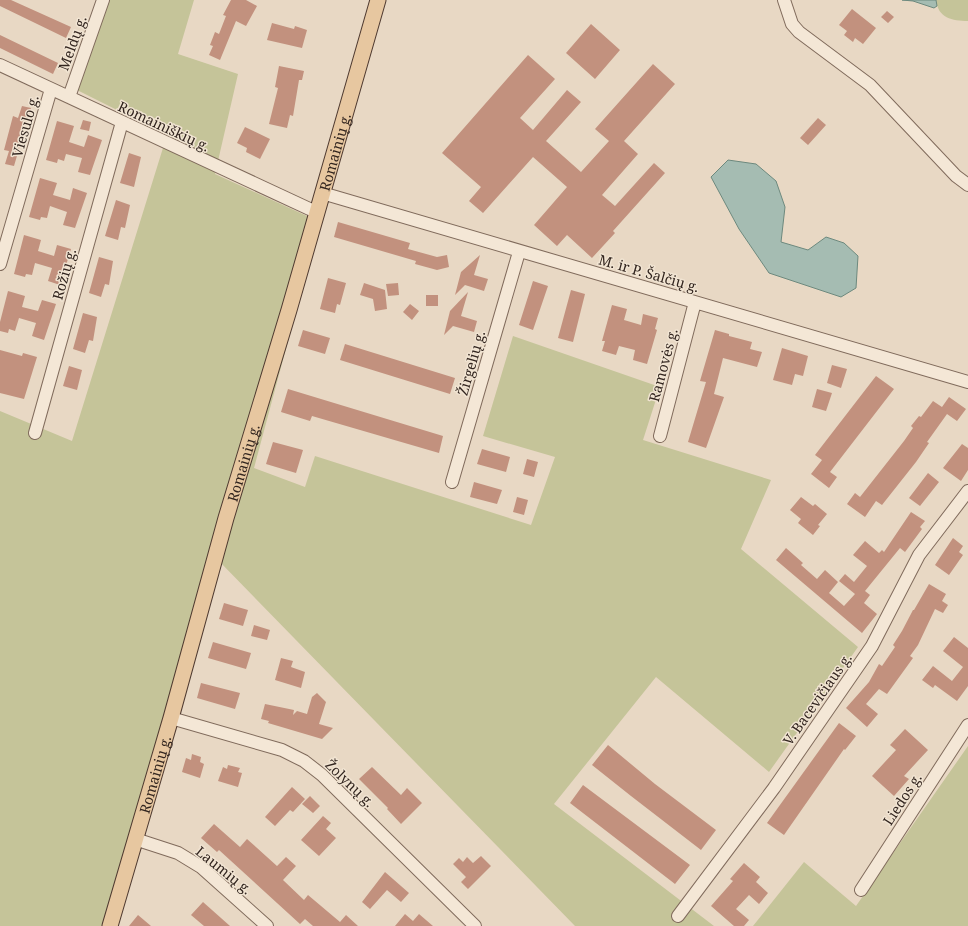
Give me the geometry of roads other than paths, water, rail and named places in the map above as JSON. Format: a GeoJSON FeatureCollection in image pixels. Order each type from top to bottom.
{"type":"FeatureCollection","features":[{"type":"Feature","properties":{"kind":"main road","name":"Romainių g."},"geometry":{"type":"LineString","coordinates":[[110,926],[171,718],[226,518],[289,310],[378,0]]}},
{"type":"Feature","properties":{"kind":"street","name":"Meldų g."},"geometry":{"type":"LineString","coordinates":[[69,97],[103,0]]}},
{"type":"Feature","properties":{"kind":"street"},"geometry":{"type":"LineString","coordinates":[[784,0],[792,24],[799,32],[870,85],[956,176],[968,185]]}},
{"type":"Feature","properties":{"kind":"street","name":"Romainiškių g."},"geometry":{"type":"LineString","coordinates":[[0,65],[316,212]]}},
{"type":"Feature","properties":{"kind":"street","name":"Viesulo g."},"geometry":{"type":"LineString","coordinates":[[0,264],[51,89]]}},
{"type":"Feature","properties":{"kind":"street","name":"Rožių g."},"geometry":{"type":"LineString","coordinates":[[35,433],[122,122]]}},
{"type":"Feature","properties":{"kind":"street","name":"M. ir P. Šalčių g."},"geometry":{"type":"LineString","coordinates":[[322,193],[519,252],[968,382]]}},
{"type":"Feature","properties":{"kind":"street","name":"Žirgelių g."},"geometry":{"type":"LineString","coordinates":[[452,482],[519,252]]}},
{"type":"Feature","properties":{"kind":"street","name":"Ramovės g."},"geometry":{"type":"LineString","coordinates":[[660,436],[695,302]]}},
{"type":"Feature","properties":{"kind":"street","name":"V. Bacevičiaus g."},"geometry":{"type":"LineString","coordinates":[[678,916],[774,788],[872,646],[919,554],[968,491]]}},
{"type":"Feature","properties":{"kind":"street","name":"Žolynų g."},"geometry":{"type":"LineString","coordinates":[[171,718],[282,750],[304,761],[322,775],[475,926]]}},
{"type":"Feature","properties":{"kind":"street","name":"Liedos g."},"geometry":{"type":"LineString","coordinates":[[861,890],[968,725]]}},
{"type":"Feature","properties":{"kind":"street","name":"Laumių g."},"geometry":{"type":"LineString","coordinates":[[135,839],[178,853],[201,867],[267,926]]}}]}
